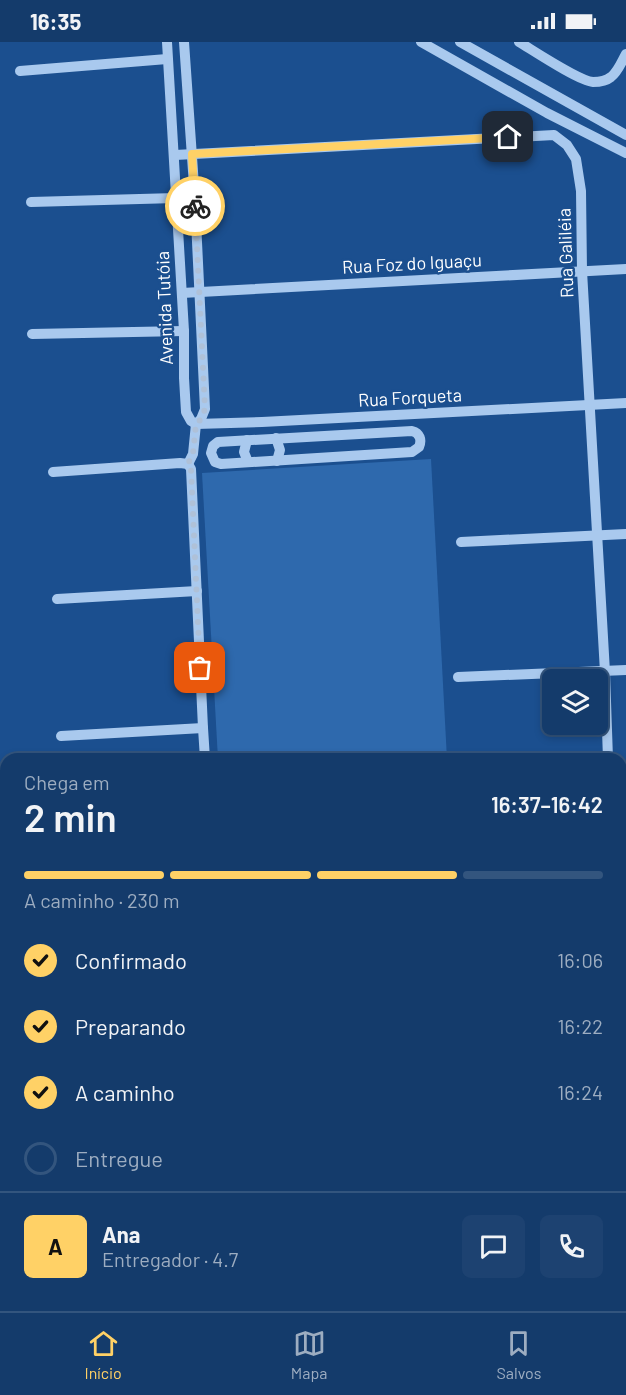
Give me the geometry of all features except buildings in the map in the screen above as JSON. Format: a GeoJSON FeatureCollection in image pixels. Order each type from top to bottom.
{"type":"FeatureCollection","features":[{"type":"Feature","properties":{"kind":"street","name":"Avenida Tutóia"},"geometry":{"type":"LineString","coordinates":[[167,42],[175,155],[186,412],[190,421],[196,424]]}},
{"type":"Feature","properties":{"kind":"street","name":"Avenida Tutóia"},"geometry":{"type":"LineString","coordinates":[[184,42],[205,409],[196,424],[193,453],[188,464],[191,469],[205,753]]}},
{"type":"Feature","properties":{"kind":"street"},"geometry":{"type":"LineString","coordinates":[[421,42],[547,113],[626,153]]}},
{"type":"Feature","properties":{"kind":"street"},"geometry":{"type":"LineString","coordinates":[[460,42],[626,135]]}},
{"type":"Feature","properties":{"kind":"street"},"geometry":{"type":"LineString","coordinates":[[521,42],[591,82],[609,79],[626,54]]}},
{"type":"Feature","properties":{"kind":"street"},"geometry":{"type":"LineString","coordinates":[[20,71],[168,59]]}},
{"type":"Feature","properties":{"kind":"street"},"geometry":{"type":"LineString","coordinates":[[588,134],[596,118]]}},
{"type":"Feature","properties":{"kind":"street","name":"Rua Galiléia"},"geometry":{"type":"LineString","coordinates":[[175,155],[554,135],[567,145],[576,159],[581,191],[582,271],[605,669]]}},
{"type":"Feature","properties":{"kind":"street"},"geometry":{"type":"LineString","coordinates":[[30,202],[176,198]]}},
{"type":"Feature","properties":{"kind":"street","name":"Rua Foz do Iguaçu"},"geometry":{"type":"LineString","coordinates":[[182,293],[626,269]]}},
{"type":"Feature","properties":{"kind":"street"},"geometry":{"type":"LineString","coordinates":[[32,334],[184,331]]}},
{"type":"Feature","properties":{"kind":"street","name":"Rua Forqueta"},"geometry":{"type":"LineString","coordinates":[[196,424],[626,404]]}},
{"type":"Feature","properties":{"kind":"street"},"geometry":{"type":"LineString","coordinates":[[262,422],[262,439]]}},
{"type":"Feature","properties":{"kind":"street"},"geometry":{"type":"LineString","coordinates":[[412,431],[420,440],[419,447],[412,452],[277,461],[218,464],[211,453],[218,441],[276,438],[412,431]]}},
{"type":"Feature","properties":{"kind":"street"},"geometry":{"type":"LineString","coordinates":[[276,438],[280,450],[277,461]]}},
{"type":"Feature","properties":{"kind":"street"},"geometry":{"type":"LineString","coordinates":[[247,440],[244,452],[248,462]]}},
{"type":"Feature","properties":{"kind":"street"},"geometry":{"type":"LineString","coordinates":[[53,472],[188,464]]}},
{"type":"Feature","properties":{"kind":"street"},"geometry":{"type":"LineString","coordinates":[[461,542],[626,534]]}},
{"type":"Feature","properties":{"kind":"street"},"geometry":{"type":"LineString","coordinates":[[57,599],[197,591]]}},
{"type":"Feature","properties":{"kind":"street"},"geometry":{"type":"LineString","coordinates":[[608,672],[626,670]]}},
{"type":"Feature","properties":{"kind":"street"},"geometry":{"type":"LineString","coordinates":[[458,677],[542,674]]}},
{"type":"Feature","properties":{"kind":"street"},"geometry":{"type":"LineString","coordinates":[[61,736],[203,728]]}},
{"type":"Feature","properties":{"kind":"street","name":"Rua Galiléia"},"geometry":{"type":"LineString","coordinates":[[607,735],[608,753]]}},
{"type":"Feature","properties":{"kind":"shaded area"},"geometry":{"type":"Polygon","coordinates":[[[431,459],[447,753],[218,753],[202,473],[431,459]]]}},
{"type":"Feature","properties":{"kind":"way so far"},"geometry":{"type":"LineString","coordinates":[[195,206],[205,409],[196,424],[193,453],[188,464],[191,469],[200,668]]}},
{"type":"Feature","properties":{"kind":"route"},"geometry":{"type":"LineString","coordinates":[[195,206],[192,154],[508,137]]}}]}
